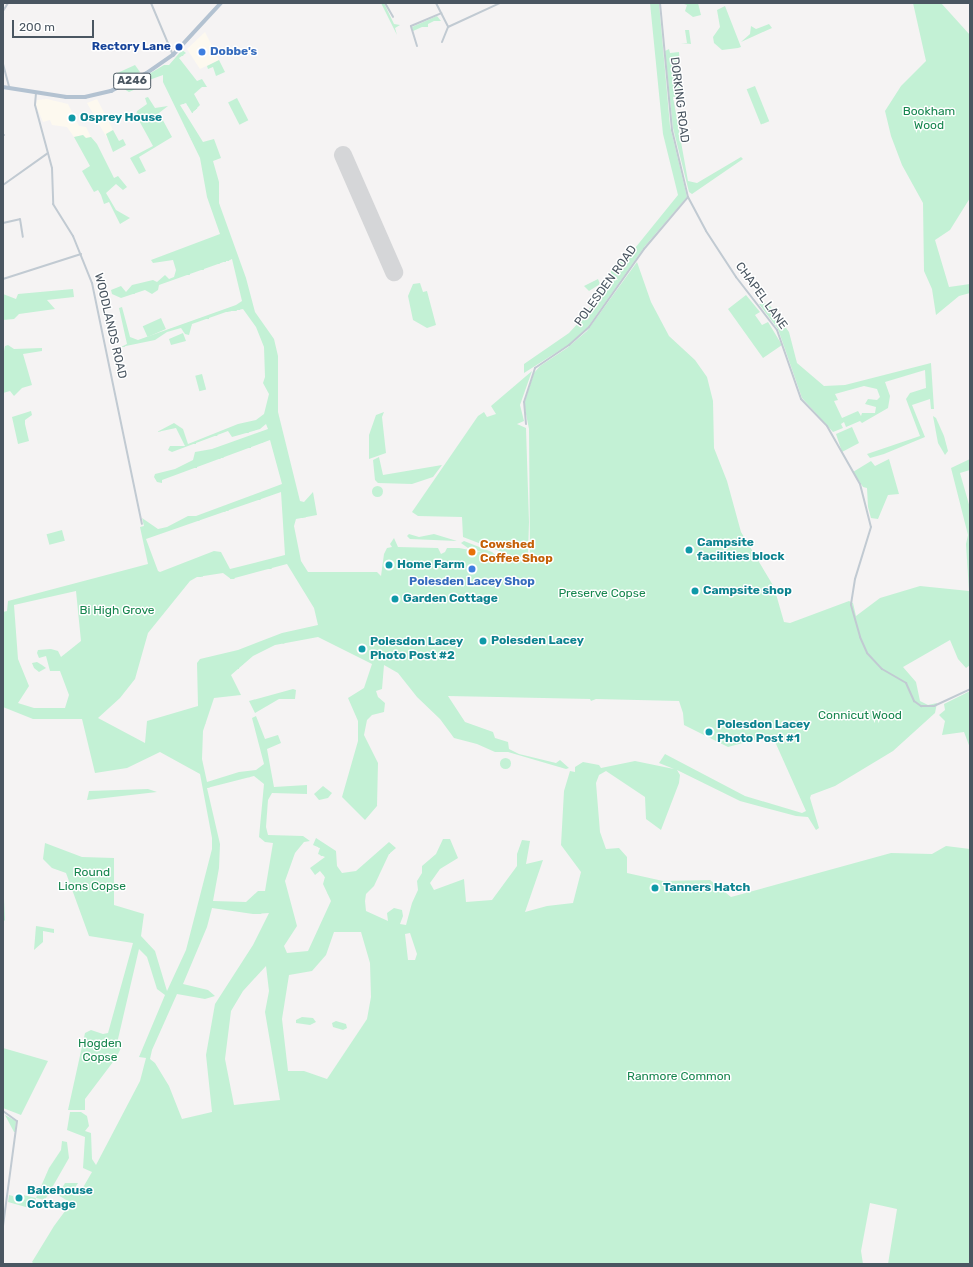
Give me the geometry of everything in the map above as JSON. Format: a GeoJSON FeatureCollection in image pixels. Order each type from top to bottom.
{"type":"FeatureCollection","features":[{"type":"Feature","properties":{"kind":"main road","name":"A246"},"geometry":{"type":"LineString","coordinates":[[3,88],[75,97],[104,93],[134,80],[174,55],[221,3]]}},
{"type":"Feature","properties":{"kind":"street"},"geometry":{"type":"LineString","coordinates":[[3,11],[8,3]]}},
{"type":"Feature","properties":{"kind":"street"},"geometry":{"type":"LineString","coordinates":[[151,3],[174,55]]}},
{"type":"Feature","properties":{"kind":"street"},"geometry":{"type":"LineString","coordinates":[[385,3],[393,17]]}},
{"type":"Feature","properties":{"kind":"street"},"geometry":{"type":"LineString","coordinates":[[436,3],[448,28]]}},
{"type":"Feature","properties":{"kind":"street"},"geometry":{"type":"LineString","coordinates":[[442,42],[448,28],[500,3]]}},
{"type":"Feature","properties":{"kind":"street","name":"DORKING ROAD"},"geometry":{"type":"LineString","coordinates":[[660,3],[672,130],[688,197]]}},
{"type":"Feature","properties":{"kind":"street"},"geometry":{"type":"LineString","coordinates":[[417,46],[411,26],[441,13]]}},
{"type":"Feature","properties":{"kind":"street"},"geometry":{"type":"LineString","coordinates":[[3,64],[9,88]]}},
{"type":"Feature","properties":{"kind":"street","name":"WOODLANDS ROAD"},"geometry":{"type":"LineString","coordinates":[[36,93],[35,105],[53,173],[53,204],[71,231],[92,283],[142,524]]}},
{"type":"Feature","properties":{"kind":"street"},"geometry":{"type":"LineString","coordinates":[[3,185],[48,153]]}},
{"type":"Feature","properties":{"kind":"street","name":"POLESDEN ROAD"},"geometry":{"type":"LineString","coordinates":[[526,424],[524,398],[535,368],[569,345],[586,330],[644,249],[688,197]]}},
{"type":"Feature","properties":{"kind":"street","name":"CHAPEL LANE"},"geometry":{"type":"LineString","coordinates":[[688,197],[706,231],[736,277],[777,330],[801,399],[827,426],[860,484],[870,527],[855,579],[851,605],[860,637],[867,653],[882,669],[906,683],[918,705],[934,706],[970,690]]}},
{"type":"Feature","properties":{"kind":"street"},"geometry":{"type":"LineString","coordinates":[[3,223],[20,219],[23,237]]}},
{"type":"Feature","properties":{"kind":"street"},"geometry":{"type":"LineString","coordinates":[[3,279],[81,254]]}},
{"type":"Feature","properties":{"kind":"street"},"geometry":{"type":"LineString","coordinates":[[3,1111],[17,1121],[3,1226]]}},
{"type":"Feature","properties":{"kind":"shaded area","name":"Dobbe's"},"geometry":{"type":"Polygon","coordinates":[[[205,32],[219,60],[200,69],[187,49],[205,32]]]}},
{"type":"Feature","properties":{"kind":"shaded area"},"geometry":{"type":"Polygon","coordinates":[[[47,99],[68,104],[79,126],[86,127],[91,137],[86,138],[83,135],[74,137],[67,127],[52,125],[50,120],[43,122],[36,105],[37,100],[47,99]]]}},
{"type":"Feature","properties":{"kind":"shaded area"},"geometry":{"type":"Polygon","coordinates":[[[97,99],[113,130],[107,133],[107,138],[87,103],[97,99]]]}},
{"type":"Feature","properties":{"kind":"green space"},"geometry":{"type":"Polygon","coordinates":[[[381,3],[384,3],[394,24],[400,25],[395,28],[397,35],[381,3]]]}},
{"type":"Feature","properties":{"kind":"green space"},"geometry":{"type":"Polygon","coordinates":[[[650,3],[659,3],[670,126],[687,197],[645,246],[588,327],[568,345],[524,373],[524,364],[569,333],[580,321],[611,279],[611,270],[619,265],[621,260],[627,258],[678,195],[663,134],[650,3]]]}},
{"type":"Feature","properties":{"kind":"green space"},"geometry":{"type":"Polygon","coordinates":[[[681,3],[698,3],[701,15],[693,17],[685,11],[687,5],[681,3]]]}},
{"type":"Feature","properties":{"kind":"green space","name":"Bookham Wood"},"geometry":{"type":"Polygon","coordinates":[[[913,3],[941,3],[970,35],[970,198],[950,230],[935,240],[949,287],[970,284],[970,293],[959,296],[936,315],[932,289],[924,271],[923,203],[902,165],[891,136],[885,111],[901,86],[926,61],[913,3]]]}},
{"type":"Feature","properties":{"kind":"green space"},"geometry":{"type":"Polygon","coordinates":[[[725,6],[741,47],[722,50],[714,43],[713,37],[720,27],[717,10],[725,6]]]}},
{"type":"Feature","properties":{"kind":"green space"},"geometry":{"type":"Polygon","coordinates":[[[437,16],[441,21],[434,21],[428,24],[428,27],[422,27],[413,31],[412,27],[437,16]]]}},
{"type":"Feature","properties":{"kind":"green space"},"geometry":{"type":"Polygon","coordinates":[[[769,24],[772,28],[741,42],[750,34],[751,26],[756,29],[769,24]]]}},
{"type":"Feature","properties":{"kind":"green space"},"geometry":{"type":"Polygon","coordinates":[[[685,30],[689,30],[691,44],[681,43],[687,43],[685,30]]]}},
{"type":"Feature","properties":{"kind":"green space"},"geometry":{"type":"Polygon","coordinates":[[[669,49],[670,53],[679,52],[680,69],[671,69],[671,72],[680,71],[682,96],[673,97],[688,181],[697,183],[741,157],[743,159],[692,194],[689,192],[673,128],[665,51],[669,49]]]}},
{"type":"Feature","properties":{"kind":"green space"},"geometry":{"type":"Polygon","coordinates":[[[182,50],[186,53],[179,58],[197,81],[202,79],[207,87],[202,87],[194,94],[200,105],[192,113],[186,103],[180,105],[203,142],[214,139],[221,158],[213,161],[219,182],[219,203],[246,278],[255,312],[274,339],[278,356],[278,412],[300,501],[304,502],[313,492],[317,515],[296,519],[294,526],[301,561],[308,572],[377,572],[381,576],[384,554],[387,548],[392,547],[390,544],[394,538],[398,547],[438,548],[441,554],[445,552],[447,548],[459,548],[486,553],[498,560],[525,563],[499,559],[523,560],[530,556],[529,429],[524,404],[534,373],[540,366],[567,348],[587,331],[637,262],[651,302],[669,336],[695,360],[707,377],[713,401],[714,448],[727,481],[741,532],[774,587],[784,622],[790,623],[849,601],[853,603],[856,616],[880,598],[920,586],[969,591],[966,544],[968,535],[951,468],[970,459],[970,470],[960,473],[970,508],[970,665],[966,668],[958,659],[950,640],[903,667],[916,682],[920,701],[928,705],[937,703],[935,713],[893,751],[835,786],[811,795],[810,798],[819,828],[816,830],[808,817],[796,816],[740,801],[677,770],[680,775],[679,783],[661,830],[646,819],[645,797],[606,771],[599,775],[596,783],[600,832],[606,849],[619,848],[627,857],[627,873],[663,881],[710,880],[731,897],[891,853],[932,854],[946,846],[970,849],[970,1264],[888,1264],[897,1209],[870,1203],[861,1251],[863,1264],[34,1264],[32,1262],[54,1226],[71,1203],[58,1195],[65,1183],[78,1183],[73,1191],[77,1189],[81,1191],[92,1172],[83,1168],[85,1137],[67,1130],[70,1112],[81,1112],[87,1116],[89,1126],[85,1131],[91,1133],[92,1159],[96,1165],[140,1081],[146,1058],[139,1057],[165,995],[157,989],[147,957],[139,949],[118,1039],[122,1046],[116,1058],[85,1099],[85,1110],[68,1110],[85,1033],[91,1030],[103,1034],[108,1033],[133,943],[89,936],[66,873],[52,868],[43,859],[45,843],[82,857],[114,858],[114,905],[144,914],[141,936],[155,951],[167,991],[186,950],[212,849],[212,838],[200,774],[160,752],[127,768],[95,773],[82,719],[33,719],[3,707],[3,612],[7,611],[8,601],[148,564],[140,527],[144,526],[142,518],[158,529],[167,527],[188,516],[196,516],[282,484],[270,440],[162,480],[162,483],[157,482],[154,477],[155,474],[175,469],[193,460],[195,452],[212,449],[268,429],[266,424],[260,429],[232,437],[228,431],[172,452],[168,450],[170,446],[185,446],[176,428],[157,432],[174,423],[183,429],[188,444],[238,424],[256,420],[264,414],[269,394],[263,383],[265,377],[264,347],[256,327],[243,309],[226,312],[192,324],[189,335],[185,334],[181,328],[167,332],[155,340],[121,347],[127,344],[119,308],[122,307],[130,337],[138,340],[236,305],[242,301],[232,259],[159,285],[158,290],[152,294],[145,290],[121,298],[112,294],[111,290],[121,286],[126,292],[132,285],[153,280],[157,282],[165,275],[169,279],[174,277],[176,270],[173,260],[153,263],[151,260],[220,234],[207,197],[200,158],[163,82],[163,75],[138,84],[138,88],[129,92],[124,89],[164,65],[169,65],[182,50]],[[281,492],[146,539],[158,571],[160,572],[214,551],[221,552],[230,569],[285,555],[281,492]],[[287,564],[231,579],[223,573],[197,577],[190,581],[148,633],[135,679],[120,698],[98,718],[145,743],[147,721],[198,706],[197,663],[200,659],[238,650],[282,633],[318,625],[314,608],[287,564]],[[76,591],[14,605],[18,659],[29,686],[18,703],[34,708],[65,708],[69,695],[60,671],[50,671],[46,656],[39,658],[37,653],[38,650],[51,649],[58,651],[61,657],[81,641],[76,591]],[[318,637],[275,645],[253,656],[231,675],[241,695],[214,698],[203,731],[202,759],[207,782],[239,772],[256,770],[264,764],[252,718],[256,716],[265,739],[278,735],[281,743],[267,749],[274,787],[307,785],[307,794],[272,793],[268,800],[266,827],[268,835],[303,836],[310,841],[304,842],[295,853],[285,881],[297,926],[284,946],[287,953],[308,951],[331,901],[323,884],[325,877],[320,871],[315,875],[310,868],[325,857],[318,854],[320,848],[313,845],[316,838],[336,851],[337,866],[342,873],[356,871],[389,842],[396,848],[389,854],[374,886],[366,894],[365,901],[366,911],[388,921],[387,913],[394,908],[402,910],[403,916],[400,924],[406,925],[412,903],[418,890],[417,881],[422,873],[422,866],[436,854],[443,839],[450,839],[458,858],[440,869],[430,883],[434,890],[464,879],[466,902],[492,900],[517,866],[517,854],[522,840],[530,841],[526,864],[543,860],[525,912],[547,906],[573,903],[581,872],[561,845],[564,791],[570,771],[575,772],[575,767],[583,762],[599,765],[601,768],[635,761],[674,769],[659,763],[665,754],[745,796],[802,813],[806,811],[772,735],[728,747],[684,725],[683,713],[679,701],[596,699],[591,701],[590,699],[448,696],[465,722],[493,732],[495,738],[508,742],[509,749],[519,754],[556,763],[560,760],[569,768],[566,769],[508,752],[495,752],[477,744],[454,738],[440,719],[417,697],[398,673],[384,665],[382,689],[376,691],[378,697],[385,703],[384,712],[372,715],[367,720],[364,735],[378,763],[377,806],[365,820],[342,797],[358,741],[358,721],[348,698],[364,688],[372,664],[318,637]],[[254,776],[207,788],[220,844],[219,868],[213,901],[246,902],[258,891],[265,891],[273,843],[265,842],[259,837],[264,784],[254,776]],[[212,908],[207,927],[183,984],[208,990],[215,996],[205,999],[177,994],[152,1050],[150,1059],[155,1063],[169,1086],[182,1119],[212,1112],[206,1055],[215,1004],[253,945],[269,913],[253,914],[212,908]],[[334,932],[326,955],[312,971],[289,975],[282,1019],[288,1071],[304,1071],[327,1079],[367,1019],[371,997],[370,963],[361,932],[334,932]],[[410,933],[405,934],[408,960],[415,960],[417,954],[410,933]],[[266,966],[243,991],[231,1011],[225,1059],[234,1105],[280,1100],[265,1012],[269,991],[266,966]]]}},
{"type":"Feature","properties":{"kind":"green space"},"geometry":{"type":"Polygon","coordinates":[[[219,60],[225,72],[216,76],[213,67],[208,69],[207,66],[219,60]]]}},
{"type":"Feature","properties":{"kind":"green space"},"geometry":{"type":"Polygon","coordinates":[[[135,65],[140,72],[116,84],[113,75],[135,65]]]}},
{"type":"Feature","properties":{"kind":"green space"},"geometry":{"type":"Polygon","coordinates":[[[755,86],[769,121],[761,125],[747,89],[755,86]]]}},
{"type":"Feature","properties":{"kind":"green space"},"geometry":{"type":"Polygon","coordinates":[[[148,97],[155,108],[168,106],[159,113],[172,137],[139,157],[146,171],[139,174],[130,158],[153,146],[136,115],[137,111],[147,104],[145,98],[148,97]]]}},
{"type":"Feature","properties":{"kind":"green space"},"geometry":{"type":"Polygon","coordinates":[[[237,98],[248,120],[239,125],[228,103],[237,98]]]}},
{"type":"Feature","properties":{"kind":"green space"},"geometry":{"type":"Polygon","coordinates":[[[113,130],[119,141],[123,139],[126,145],[113,152],[106,134],[113,130]]]}},
{"type":"Feature","properties":{"kind":"green space"},"geometry":{"type":"Polygon","coordinates":[[[83,135],[86,138],[91,137],[97,144],[114,178],[118,176],[127,187],[123,190],[116,184],[106,193],[116,210],[130,218],[120,224],[109,202],[104,204],[98,190],[94,192],[82,171],[90,166],[74,137],[83,135]]]}},
{"type":"Feature","properties":{"kind":"green space"},"geometry":{"type":"Polygon","coordinates":[[[598,279],[600,284],[589,291],[584,286],[598,279]]]}},
{"type":"Feature","properties":{"kind":"green space"},"geometry":{"type":"Polygon","coordinates":[[[420,283],[423,292],[427,291],[436,325],[427,328],[413,320],[408,296],[413,284],[420,283]]]}},
{"type":"Feature","properties":{"kind":"green space"},"geometry":{"type":"Polygon","coordinates":[[[73,289],[74,297],[47,300],[55,309],[19,314],[14,319],[3,320],[3,294],[16,299],[18,294],[73,289]]]}},
{"type":"Feature","properties":{"kind":"green space"},"geometry":{"type":"Polygon","coordinates":[[[746,295],[760,312],[755,315],[762,325],[768,322],[782,345],[763,358],[728,309],[746,295]]]}},
{"type":"Feature","properties":{"kind":"green space"},"geometry":{"type":"Polygon","coordinates":[[[768,303],[789,332],[797,363],[824,386],[845,385],[931,363],[934,409],[931,409],[930,399],[912,405],[925,437],[884,454],[870,458],[867,454],[920,436],[906,399],[910,393],[926,388],[925,370],[885,382],[890,396],[888,408],[862,423],[860,421],[846,427],[844,422],[841,424],[843,428],[833,432],[802,398],[778,329],[759,304],[768,303]],[[864,386],[835,394],[838,400],[834,401],[842,418],[858,411],[861,416],[862,413],[875,413],[876,407],[865,404],[868,399],[877,400],[880,397],[877,389],[864,386]]]}},
{"type":"Feature","properties":{"kind":"green space"},"geometry":{"type":"Polygon","coordinates":[[[161,318],[166,329],[148,337],[143,326],[161,318]]]}},
{"type":"Feature","properties":{"kind":"green space"},"geometry":{"type":"Polygon","coordinates":[[[183,333],[186,341],[171,345],[169,339],[183,333]]]}},
{"type":"Feature","properties":{"kind":"green space"},"geometry":{"type":"Polygon","coordinates":[[[8,345],[14,349],[42,348],[42,351],[23,354],[32,385],[22,388],[14,396],[10,391],[3,393],[3,356],[5,346],[8,345]]]}},
{"type":"Feature","properties":{"kind":"green space"},"geometry":{"type":"Polygon","coordinates":[[[532,371],[520,405],[524,421],[517,424],[526,428],[529,522],[528,554],[518,558],[463,537],[462,517],[418,516],[412,512],[478,416],[484,412],[487,417],[496,414],[491,406],[532,371]]]}},
{"type":"Feature","properties":{"kind":"green space"},"geometry":{"type":"Polygon","coordinates":[[[202,374],[206,389],[199,391],[195,376],[202,374]]]}},
{"type":"Feature","properties":{"kind":"green space"},"geometry":{"type":"Polygon","coordinates":[[[31,411],[32,415],[25,420],[29,441],[18,444],[12,417],[31,411]]]}},
{"type":"Feature","properties":{"kind":"green space"},"geometry":{"type":"Polygon","coordinates":[[[384,412],[382,417],[386,453],[369,459],[369,435],[376,415],[384,412]]]}},
{"type":"Feature","properties":{"kind":"green space"},"geometry":{"type":"Polygon","coordinates":[[[933,416],[936,418],[944,436],[948,451],[945,455],[938,443],[933,416]]]}},
{"type":"Feature","properties":{"kind":"green space"},"geometry":{"type":"Polygon","coordinates":[[[852,427],[859,443],[842,452],[836,434],[852,427]]]}},
{"type":"Feature","properties":{"kind":"green space"},"geometry":{"type":"Polygon","coordinates":[[[379,457],[383,475],[442,465],[433,477],[412,484],[378,483],[375,480],[373,460],[379,457]]]}},
{"type":"Feature","properties":{"kind":"green space"},"geometry":{"type":"Polygon","coordinates":[[[889,459],[899,494],[888,495],[878,519],[871,518],[868,507],[867,488],[863,487],[853,472],[871,461],[875,466],[889,459]]]}},
{"type":"Feature","properties":{"kind":"green space"},"geometry":{"type":"Polygon","coordinates":[[[375,486],[379,486],[381,487],[381,495],[375,496],[372,493],[372,489],[375,486]]]}},
{"type":"Feature","properties":{"kind":"green space"},"geometry":{"type":"Polygon","coordinates":[[[62,530],[65,541],[49,545],[47,534],[62,530]]]}},
{"type":"Feature","properties":{"kind":"green space"},"geometry":{"type":"Polygon","coordinates":[[[409,534],[419,537],[434,534],[457,541],[410,539],[407,536],[409,534]]]}},
{"type":"Feature","properties":{"kind":"green space"},"geometry":{"type":"Polygon","coordinates":[[[464,541],[492,552],[498,557],[468,548],[461,543],[464,541]]]}},
{"type":"Feature","properties":{"kind":"green space"},"geometry":{"type":"Polygon","coordinates":[[[37,662],[46,668],[39,672],[34,668],[32,663],[37,662]]]}},
{"type":"Feature","properties":{"kind":"green space"},"geometry":{"type":"Polygon","coordinates":[[[293,689],[296,690],[295,699],[279,699],[255,713],[249,701],[293,689]]]}},
{"type":"Feature","properties":{"kind":"green space"},"geometry":{"type":"Polygon","coordinates":[[[970,691],[970,748],[964,732],[942,735],[945,721],[939,715],[945,710],[944,704],[970,691]]]}},
{"type":"Feature","properties":{"kind":"green space"},"geometry":{"type":"Polygon","coordinates":[[[505,757],[509,759],[511,763],[509,767],[505,769],[501,767],[499,763],[501,759],[505,757]]]}},
{"type":"Feature","properties":{"kind":"green space"},"geometry":{"type":"Polygon","coordinates":[[[323,786],[332,793],[328,798],[319,800],[314,794],[323,786]]]}},
{"type":"Feature","properties":{"kind":"green space"},"geometry":{"type":"Polygon","coordinates":[[[148,789],[157,792],[87,800],[89,791],[148,789]]]}},
{"type":"Feature","properties":{"kind":"green space"},"geometry":{"type":"Polygon","coordinates":[[[3,878],[5,920],[3,922],[3,878]]]}},
{"type":"Feature","properties":{"kind":"green space"},"geometry":{"type":"Polygon","coordinates":[[[36,926],[54,929],[54,933],[43,931],[43,942],[34,950],[36,926]]]}},
{"type":"Feature","properties":{"kind":"green space"},"geometry":{"type":"Polygon","coordinates":[[[302,1017],[313,1018],[316,1022],[310,1025],[296,1023],[296,1020],[302,1017]]]}},
{"type":"Feature","properties":{"kind":"green space"},"geometry":{"type":"Polygon","coordinates":[[[336,1021],[346,1024],[347,1028],[343,1030],[333,1027],[332,1023],[336,1021]]]}},
{"type":"Feature","properties":{"kind":"green space"},"geometry":{"type":"Polygon","coordinates":[[[3,1048],[48,1061],[21,1115],[3,1108],[3,1048]]]}},
{"type":"Feature","properties":{"kind":"green space"},"geometry":{"type":"Polygon","coordinates":[[[5,1115],[16,1121],[15,1132],[14,1132],[5,1115]]]}},
{"type":"Feature","properties":{"kind":"green space"},"geometry":{"type":"Polygon","coordinates":[[[62,1141],[67,1142],[69,1158],[45,1200],[36,1198],[49,1168],[61,1150],[62,1141]]]}},
{"type":"Feature","properties":{"kind":"green space"},"geometry":{"type":"Polygon","coordinates":[[[9,1195],[13,1196],[16,1202],[22,1202],[23,1195],[36,1198],[33,1209],[8,1202],[9,1195]]]}},
{"type":"Feature","properties":{"kind":"runway"},"geometry":{"type":"LineString","coordinates":[[343,155],[394,272]]}},
{"type":"Feature","properties":{"kind":"place","name":"Rectory Lane"},"geometry":{"type":"Point","coordinates":[179,47]}},
{"type":"Feature","properties":{"kind":"place","name":"Dobbe's"},"geometry":{"type":"Point","coordinates":[202,52]}},
{"type":"Feature","properties":{"kind":"place","name":"Osprey House"},"geometry":{"type":"Point","coordinates":[72,118]}},
{"type":"Feature","properties":{"kind":"place","name":"Campsite facilities block"},"geometry":{"type":"Point","coordinates":[689,550]}},
{"type":"Feature","properties":{"kind":"place","name":"Cowshed Coffee Shop"},"geometry":{"type":"Point","coordinates":[472,552]}},
{"type":"Feature","properties":{"kind":"place","name":"Home Farm"},"geometry":{"type":"Point","coordinates":[389,565]}},
{"type":"Feature","properties":{"kind":"place","name":"Polesden Lacey Shop"},"geometry":{"type":"Point","coordinates":[472,569]}},
{"type":"Feature","properties":{"kind":"place","name":"Campsite shop"},"geometry":{"type":"Point","coordinates":[695,591]}},
{"type":"Feature","properties":{"kind":"place","name":"Garden Cottage"},"geometry":{"type":"Point","coordinates":[395,599]}},
{"type":"Feature","properties":{"kind":"place","name":"Polesden Lacey"},"geometry":{"type":"Point","coordinates":[483,641]}},
{"type":"Feature","properties":{"kind":"place","name":"Polesdon Lacey Photo Post #2"},"geometry":{"type":"Point","coordinates":[362,649]}},
{"type":"Feature","properties":{"kind":"place","name":"Polesdon Lacey Photo Post #1"},"geometry":{"type":"Point","coordinates":[709,732]}},
{"type":"Feature","properties":{"kind":"place","name":"Tanners Hatch"},"geometry":{"type":"Point","coordinates":[655,888]}},
{"type":"Feature","properties":{"kind":"place","name":"Bakehouse Cottage"},"geometry":{"type":"Point","coordinates":[19,1198]}},
{"type":"Feature","properties":{"kind":"park label","name":"Preserve Copse"},"geometry":{"type":"Point","coordinates":[602,594]}},
{"type":"Feature","properties":{"kind":"park label","name":"Bi High Grove"},"geometry":{"type":"Point","coordinates":[117,611]}},
{"type":"Feature","properties":{"kind":"park label","name":"Connicut Wood"},"geometry":{"type":"Point","coordinates":[860,716]}},
{"type":"Feature","properties":{"kind":"park label","name":"Round Lions Copse"},"geometry":{"type":"Point","coordinates":[92,880]}},
{"type":"Feature","properties":{"kind":"park label","name":"Hogden Copse"},"geometry":{"type":"Point","coordinates":[100,1051]}},
{"type":"Feature","properties":{"kind":"park label","name":"Ranmore Common"},"geometry":{"type":"Point","coordinates":[679,1077]}}]}
